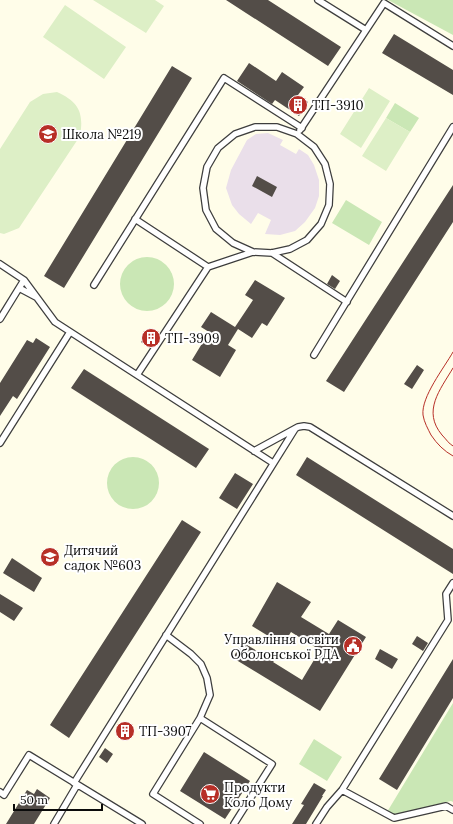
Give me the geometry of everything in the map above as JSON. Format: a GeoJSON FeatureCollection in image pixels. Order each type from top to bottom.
{"type":"FeatureCollection","features":[{"type":"Feature","properties":{"kind":"lane"},"geometry":{"type":"LineString","coordinates":[[318,0],[366,30]]}},
{"type":"Feature","properties":{"kind":"lane"},"geometry":{"type":"LineString","coordinates":[[297,134],[384,3],[453,46]]}},
{"type":"Feature","properties":{"kind":"lane"},"geometry":{"type":"LineString","coordinates":[[94,285],[224,78],[302,128]]}},
{"type":"Feature","properties":{"kind":"lane"},"geometry":{"type":"LineString","coordinates":[[255,127],[277,127],[297,134],[314,147],[325,164],[330,184],[329,205],[321,224],[307,240],[290,249],[272,253],[253,252],[232,244],[216,229],[206,210],[203,188],[207,167],[218,148],[235,134],[255,127]]}},
{"type":"Feature","properties":{"kind":"lane"},"geometry":{"type":"LineString","coordinates":[[314,355],[453,127]]}},
{"type":"Feature","properties":{"kind":"lane"},"geometry":{"type":"LineString","coordinates":[[135,219],[208,267]]}},
{"type":"Feature","properties":{"kind":"lane"},"geometry":{"type":"LineString","coordinates":[[137,375],[208,267],[253,252]]}},
{"type":"Feature","properties":{"kind":"lane"},"geometry":{"type":"LineString","coordinates":[[272,253],[347,302]]}},
{"type":"Feature","properties":{"kind":"lane"},"geometry":{"type":"LineString","coordinates":[[0,264],[24,280],[55,322],[273,463]]}},
{"type":"Feature","properties":{"kind":"lane"},"geometry":{"type":"LineString","coordinates":[[0,319],[24,280]]}},
{"type":"Feature","properties":{"kind":"lane"},"geometry":{"type":"LineString","coordinates":[[19,288],[38,298]]}},
{"type":"Feature","properties":{"kind":"lane"},"geometry":{"type":"LineString","coordinates":[[0,443],[70,332]]}},
{"type":"Feature","properties":{"kind":"lane"},"geometry":{"type":"LineString","coordinates":[[254,451],[295,429],[304,426],[310,427],[453,516]]}},
{"type":"Feature","properties":{"kind":"lane"},"geometry":{"type":"LineString","coordinates":[[54,824],[76,784],[166,635],[295,429]]}},
{"type":"Feature","properties":{"kind":"lane"},"geometry":{"type":"LineString","coordinates":[[316,824],[327,807],[342,790],[448,620],[446,594],[453,583]]}},
{"type":"Feature","properties":{"kind":"lane"},"geometry":{"type":"LineString","coordinates":[[166,635],[191,654],[201,664],[207,678],[210,695],[200,718],[153,794],[200,824]]}},
{"type":"Feature","properties":{"kind":"lane"},"geometry":{"type":"LineString","coordinates":[[200,718],[272,764],[234,824]]}},
{"type":"Feature","properties":{"kind":"lane"},"geometry":{"type":"LineString","coordinates":[[0,792],[4,795],[30,755],[142,824]]}},
{"type":"Feature","properties":{"kind":"lane"},"geometry":{"type":"LineString","coordinates":[[342,790],[394,818],[446,806],[453,810]]}},
{"type":"Feature","properties":{"kind":"shaded area"},"geometry":{"type":"Polygon","coordinates":[[[268,133],[283,140],[280,145],[296,154],[299,149],[308,155],[314,165],[319,180],[319,196],[315,208],[305,222],[295,231],[280,235],[265,234],[271,220],[258,213],[251,224],[239,214],[232,205],[226,188],[231,170],[247,140],[256,134],[268,133]]]}},
{"type":"Feature","properties":{"kind":"green space"},"geometry":{"type":"Polygon","coordinates":[[[93,0],[155,0],[164,6],[146,33],[93,0]]]}},
{"type":"Feature","properties":{"kind":"green space"},"geometry":{"type":"Polygon","coordinates":[[[388,0],[453,0],[453,35],[388,0]]]}},
{"type":"Feature","properties":{"kind":"green space"},"geometry":{"type":"Polygon","coordinates":[[[65,5],[126,47],[104,79],[43,37],[65,5]]]}},
{"type":"Feature","properties":{"kind":"green space"},"geometry":{"type":"Polygon","coordinates":[[[369,88],[390,101],[361,148],[340,134],[369,88]]]}},
{"type":"Feature","properties":{"kind":"green space"},"geometry":{"type":"Polygon","coordinates":[[[57,92],[75,104],[78,109],[81,121],[80,136],[19,228],[4,234],[0,233],[0,149],[30,102],[43,94],[57,92]]]}},
{"type":"Feature","properties":{"kind":"green space"},"geometry":{"type":"Polygon","coordinates":[[[395,103],[419,118],[410,132],[386,118],[395,103]]]}},
{"type":"Feature","properties":{"kind":"green space"},"geometry":{"type":"Polygon","coordinates":[[[386,118],[410,132],[386,171],[362,156],[386,118]]]}},
{"type":"Feature","properties":{"kind":"green space"},"geometry":{"type":"Polygon","coordinates":[[[346,200],[382,222],[369,245],[332,223],[346,200]]]}},
{"type":"Feature","properties":{"kind":"green space"},"geometry":{"type":"Polygon","coordinates":[[[142,257],[152,257],[162,261],[170,269],[174,279],[174,289],[170,299],[162,307],[152,311],[142,311],[132,307],[124,299],[120,289],[120,279],[124,269],[132,261],[142,257]]]}},
{"type":"Feature","properties":{"kind":"green space"},"geometry":{"type":"Polygon","coordinates":[[[133,457],[147,461],[155,469],[159,483],[155,497],[147,505],[133,509],[119,505],[111,497],[107,483],[111,469],[119,461],[133,457]]]}},
{"type":"Feature","properties":{"kind":"green space"},"geometry":{"type":"Polygon","coordinates":[[[453,703],[453,802],[451,801],[394,815],[387,812],[453,703]]]}},
{"type":"Feature","properties":{"kind":"green space"},"geometry":{"type":"Polygon","coordinates":[[[314,739],[342,757],[327,781],[299,764],[314,739]]]}},
{"type":"Feature","properties":{"kind":"building"},"geometry":{"type":"Polygon","coordinates":[[[226,0],[268,0],[341,47],[328,66],[226,0]]]}},
{"type":"Feature","properties":{"kind":"building"},"geometry":{"type":"Polygon","coordinates":[[[394,34],[453,70],[453,95],[382,53],[394,34]]]}},
{"type":"Feature","properties":{"kind":"building"},"geometry":{"type":"Polygon","coordinates":[[[249,63],[276,81],[282,72],[304,87],[298,95],[308,102],[299,116],[275,100],[272,104],[237,81],[249,63]]]}},
{"type":"Feature","properties":{"kind":"building"},"geometry":{"type":"Polygon","coordinates":[[[172,66],[192,78],[64,288],[44,276],[172,66]]]}},
{"type":"Feature","properties":{"kind":"building"},"geometry":{"type":"Polygon","coordinates":[[[257,176],[277,187],[272,197],[252,186],[257,176]]]}},
{"type":"Feature","properties":{"kind":"building"},"geometry":{"type":"Polygon","coordinates":[[[453,185],[453,222],[344,392],[326,381],[453,185]]]}},
{"type":"Feature","properties":{"kind":"building"},"geometry":{"type":"Polygon","coordinates":[[[332,275],[340,281],[335,289],[327,284],[332,275]]]}},
{"type":"Feature","properties":{"kind":"building"},"geometry":{"type":"Polygon","coordinates":[[[255,280],[285,298],[267,326],[262,323],[252,338],[238,329],[228,345],[236,350],[220,377],[192,360],[209,332],[201,327],[211,312],[235,327],[253,300],[245,295],[255,280]]]}},
{"type":"Feature","properties":{"kind":"building","name":"ТП-3909"},"geometry":{"type":"Polygon","coordinates":[[[150,328],[159,334],[150,348],[141,342],[150,328]]]}},
{"type":"Feature","properties":{"kind":"building"},"geometry":{"type":"Polygon","coordinates":[[[36,338],[50,347],[17,399],[13,396],[0,416],[0,383],[27,340],[33,343],[36,338]]]}},
{"type":"Feature","properties":{"kind":"building"},"geometry":{"type":"Polygon","coordinates":[[[417,365],[424,370],[412,389],[404,384],[417,365]]]}},
{"type":"Feature","properties":{"kind":"building"},"geometry":{"type":"Polygon","coordinates":[[[84,369],[209,449],[196,468],[71,388],[84,369]]]}},
{"type":"Feature","properties":{"kind":"building"},"geometry":{"type":"Polygon","coordinates":[[[307,457],[453,549],[453,574],[296,475],[307,457]]]}},
{"type":"Feature","properties":{"kind":"building"},"geometry":{"type":"Polygon","coordinates":[[[235,473],[253,484],[237,509],[219,498],[235,473]]]}},
{"type":"Feature","properties":{"kind":"building"},"geometry":{"type":"Polygon","coordinates":[[[182,520],[201,532],[69,738],[50,725],[182,520]]]}},
{"type":"Feature","properties":{"kind":"building"},"geometry":{"type":"Polygon","coordinates":[[[12,558],[42,578],[34,592],[3,573],[12,558]]]}},
{"type":"Feature","properties":{"kind":"building","name":"Управління освіти Оболонської РДА"},"geometry":{"type":"Polygon","coordinates":[[[277,582],[311,602],[301,617],[329,634],[338,620],[366,637],[320,711],[233,658],[242,642],[302,680],[320,650],[291,632],[283,645],[252,626],[277,582]]]}},
{"type":"Feature","properties":{"kind":"building"},"geometry":{"type":"Polygon","coordinates":[[[0,594],[23,608],[14,621],[0,612],[0,594]]]}},
{"type":"Feature","properties":{"kind":"building"},"geometry":{"type":"Polygon","coordinates":[[[417,636],[428,643],[423,651],[412,644],[417,636]]]}},
{"type":"Feature","properties":{"kind":"building"},"geometry":{"type":"Polygon","coordinates":[[[380,649],[398,659],[392,669],[375,659],[380,649]]]}},
{"type":"Feature","properties":{"kind":"building"},"geometry":{"type":"Polygon","coordinates":[[[453,659],[453,698],[397,790],[379,779],[453,659]]]}},
{"type":"Feature","properties":{"kind":"building","name":"ТП-3907"},"geometry":{"type":"Polygon","coordinates":[[[122,723],[134,732],[129,739],[117,731],[122,723]]]}},
{"type":"Feature","properties":{"kind":"building"},"geometry":{"type":"Polygon","coordinates":[[[105,748],[113,754],[107,763],[99,757],[105,748]]]}},
{"type":"Feature","properties":{"kind":"building"},"geometry":{"type":"Polygon","coordinates":[[[204,752],[250,781],[225,819],[180,791],[204,752]]]}},
{"type":"Feature","properties":{"kind":"building"},"geometry":{"type":"Polygon","coordinates":[[[314,783],[326,790],[323,796],[306,824],[292,824],[304,805],[301,804],[314,783]]]}},
{"type":"Feature","properties":{"kind":"building"},"geometry":{"type":"Polygon","coordinates":[[[37,789],[50,798],[34,824],[6,824],[27,790],[34,794],[37,789]]]}},
{"type":"Feature","properties":{"kind":"tram line"},"geometry":{"type":"LineString","coordinates":[[453,352],[429,391],[423,408],[424,420],[431,435],[444,450],[453,456]]}},
{"type":"Feature","properties":{"kind":"tram line"},"geometry":{"type":"LineString","coordinates":[[453,368],[443,384],[433,409],[433,418],[436,426],[442,435],[453,446]]}},
{"type":"Feature","properties":{"kind":"place","name":"ТП-3910"},"geometry":{"type":"Point","coordinates":[298,105]}},
{"type":"Feature","properties":{"kind":"place","name":"Школа №219"},"geometry":{"type":"Point","coordinates":[48,134]}},
{"type":"Feature","properties":{"kind":"place","name":"ТП-3909"},"geometry":{"type":"Point","coordinates":[151,338]}},
{"type":"Feature","properties":{"kind":"place","name":"Дитячий садок №603"},"geometry":{"type":"Point","coordinates":[50,557]}},
{"type":"Feature","properties":{"kind":"place","name":"Управління освіти Оболонської РДА"},"geometry":{"type":"Point","coordinates":[353,646]}},
{"type":"Feature","properties":{"kind":"place","name":"ТП-3907"},"geometry":{"type":"Point","coordinates":[125,731]}},
{"type":"Feature","properties":{"kind":"place","name":"Продукти Коло Дому"},"geometry":{"type":"Point","coordinates":[210,794]}}]}
